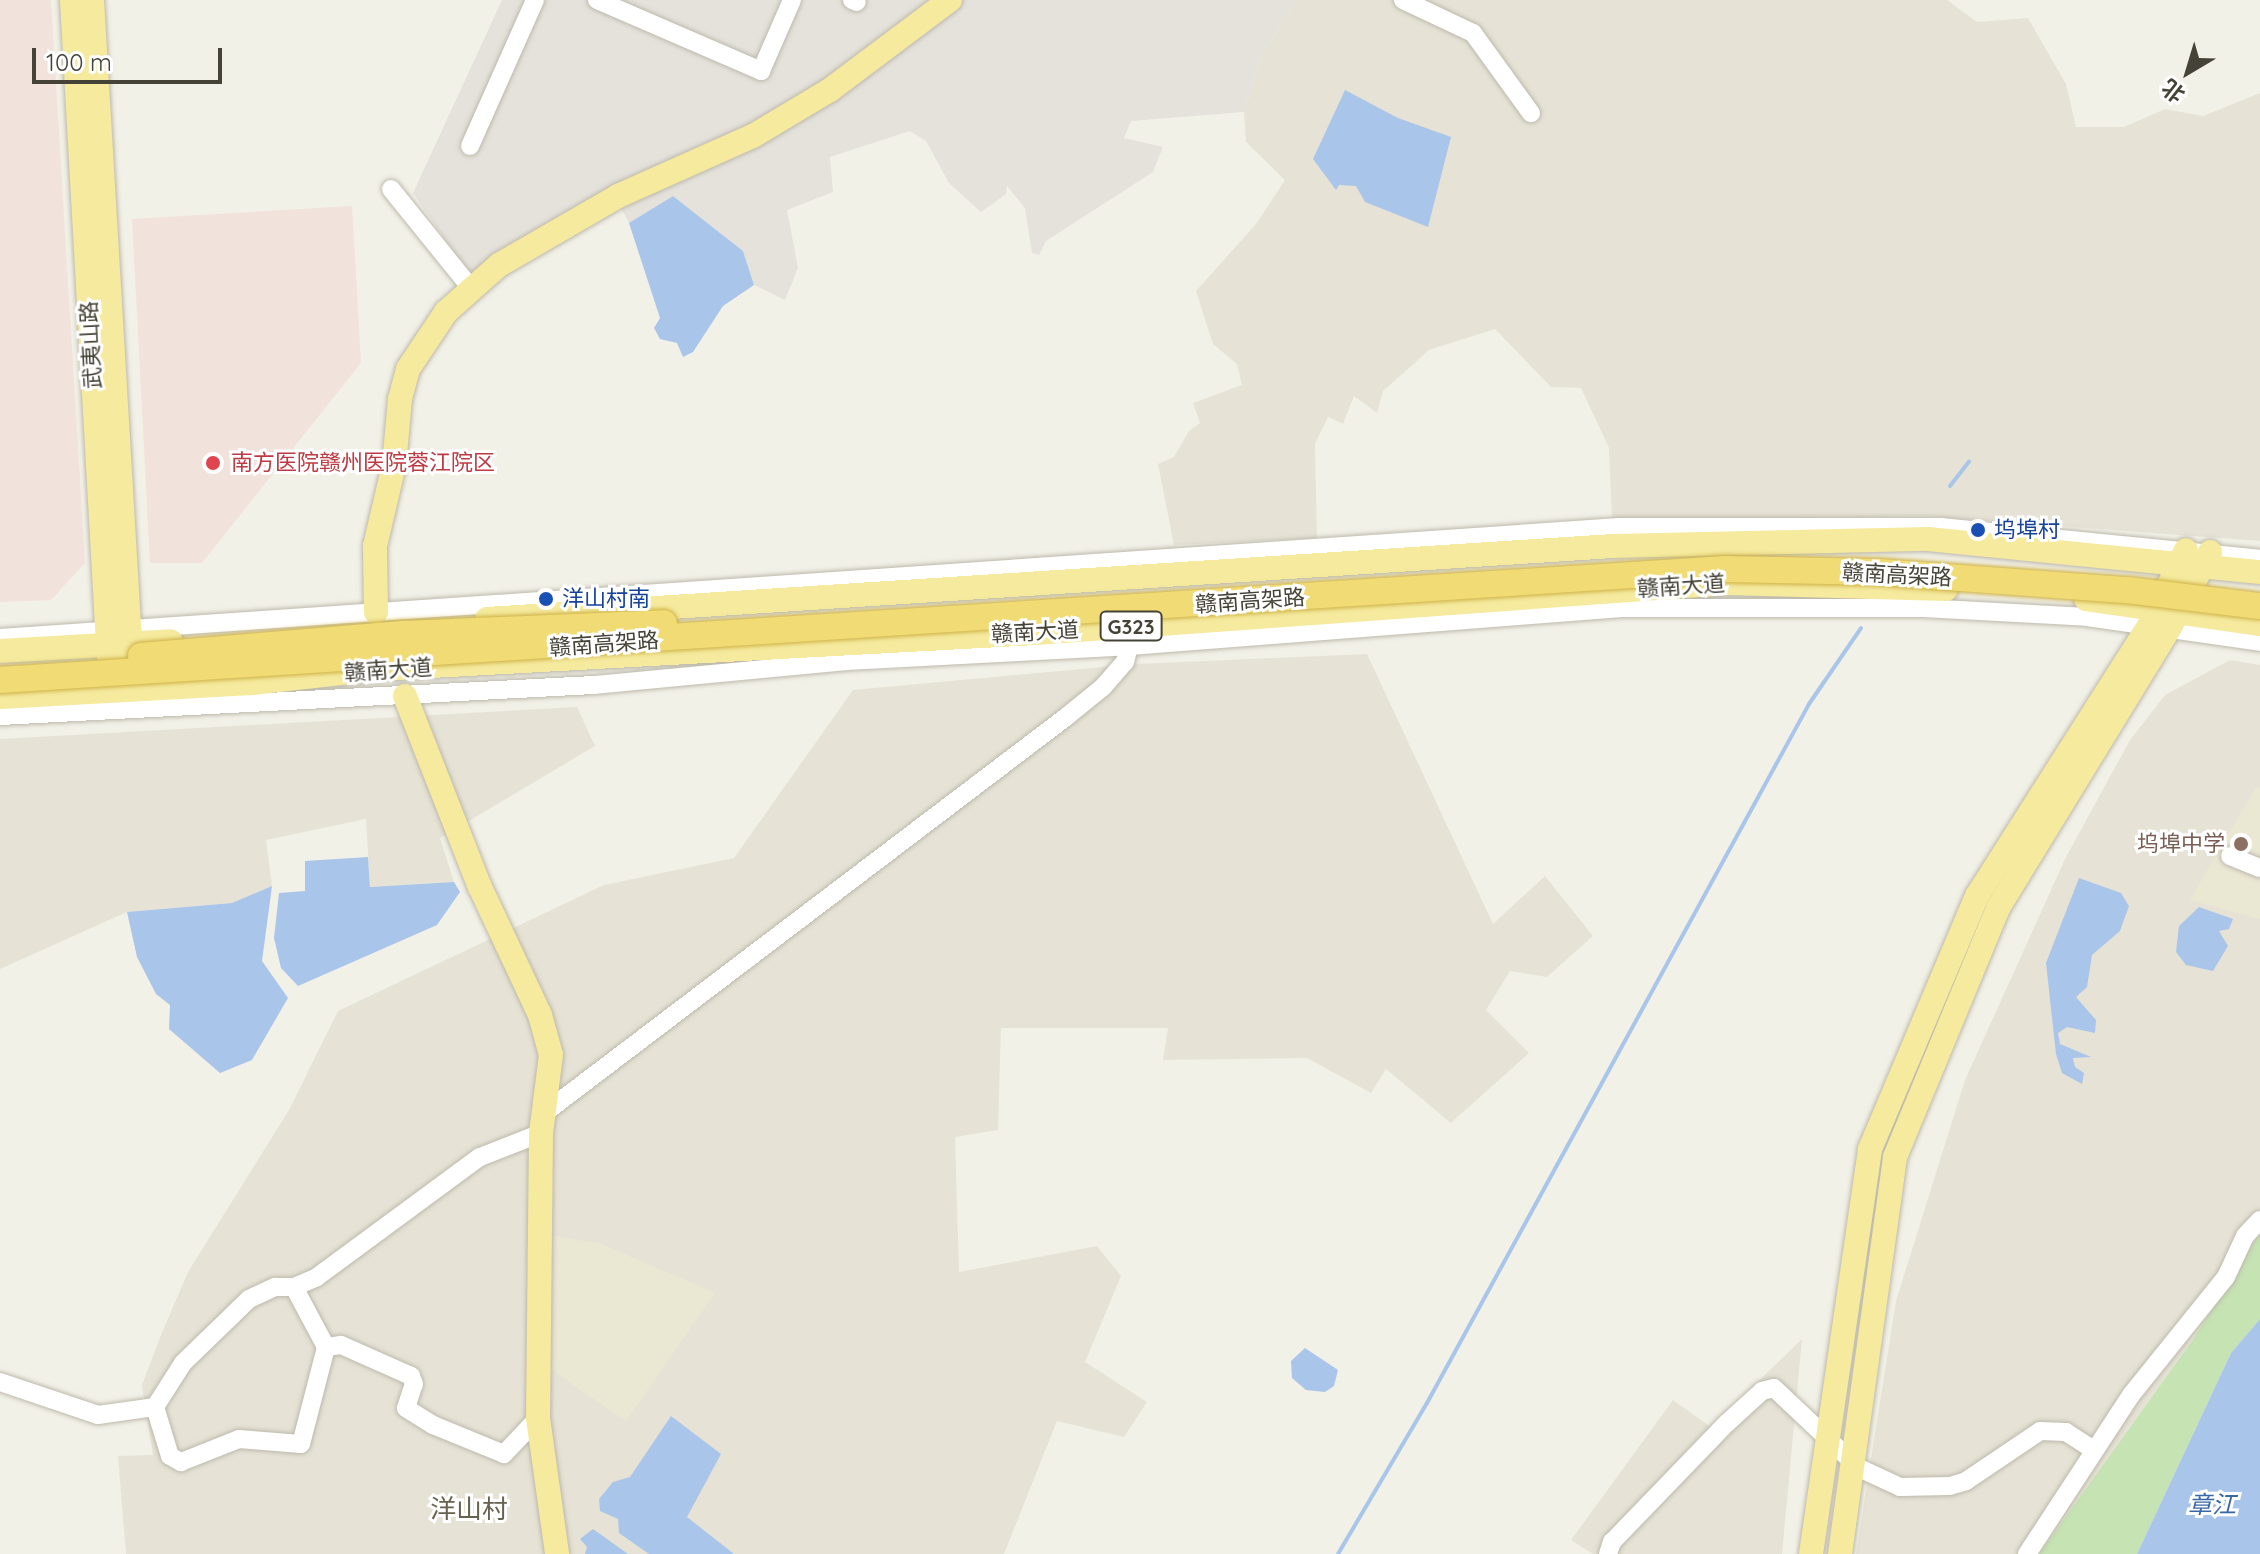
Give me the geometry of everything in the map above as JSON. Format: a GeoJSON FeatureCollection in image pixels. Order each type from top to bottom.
{"type":"FeatureCollection","features":[{"type":"Feature","properties":{"kind":"highway","name":"赣南高架路"},"geometry":{"type":"LineString","coordinates":[[0,665],[405,634],[792,617],[1722,553],[1941,559],[2260,592]]}},
{"type":"Feature","properties":{"kind":"highway","name":"赣南高架路"},"geometry":{"type":"LineString","coordinates":[[0,680],[1725,569],[1879,572],[2127,590],[2259,624]]}},
{"type":"Feature","properties":{"kind":"main road","name":"武夷山路"},"geometry":{"type":"LineString","coordinates":[[72,0],[119,637]]}},
{"type":"Feature","properties":{"kind":"main road","name":"武夷山路"},"geometry":{"type":"LineString","coordinates":[[92,0],[122,690]]}},
{"type":"Feature","properties":{"kind":"main road"},"geometry":{"type":"LineString","coordinates":[[376,669],[375,546],[408,369],[470,287],[618,196],[753,136],[830,90],[950,0]]}},
{"type":"Feature","properties":{"kind":"main road","name":"赣南大道"},"geometry":{"type":"LineString","coordinates":[[0,651],[119,637],[248,637],[374,620],[894,593],[1614,546],[1928,539],[2193,559],[2260,572]]}},
{"type":"Feature","properties":{"kind":"main road"},"geometry":{"type":"LineString","coordinates":[[2097,600],[2103,554]]}},
{"type":"Feature","properties":{"kind":"main road"},"geometry":{"type":"LineString","coordinates":[[1840,1554],[1895,1157],[1998,908],[2164,617],[2193,559]]}},
{"type":"Feature","properties":{"kind":"main road"},"geometry":{"type":"LineString","coordinates":[[1030,583],[1036,633]]}},
{"type":"Feature","properties":{"kind":"main road","name":"赣南大道"},"geometry":{"type":"LineString","coordinates":[[0,697],[252,683],[376,669],[1036,633],[1727,583],[1939,588],[2097,600],[2164,617],[2259,624]]}},
{"type":"Feature","properties":{"kind":"main road"},"geometry":{"type":"LineString","coordinates":[[2259,624],[2260,592]]}},
{"type":"Feature","properties":{"kind":"main road"},"geometry":{"type":"LineString","coordinates":[[894,593],[898,639]]}},
{"type":"Feature","properties":{"kind":"main road"},"geometry":{"type":"LineString","coordinates":[[1811,1554],[1870,1149],[1977,896],[2164,617]]}},
{"type":"Feature","properties":{"kind":"main road"},"geometry":{"type":"LineString","coordinates":[[248,637],[252,683]]}},
{"type":"Feature","properties":{"kind":"main road"},"geometry":{"type":"LineString","coordinates":[[405,696],[480,887],[540,1015],[551,1055],[544,1122],[538,1418],[553,1551]]}},
{"type":"Feature","properties":{"kind":"street"},"geometry":{"type":"LineString","coordinates":[[470,146],[535,0]]}},
{"type":"Feature","properties":{"kind":"street"},"geometry":{"type":"LineString","coordinates":[[597,0],[761,71],[792,0]]}},
{"type":"Feature","properties":{"kind":"street"},"geometry":{"type":"LineString","coordinates":[[1403,0],[1473,33],[1531,113]]}},
{"type":"Feature","properties":{"kind":"street"},"geometry":{"type":"LineString","coordinates":[[391,189],[470,287]]}},
{"type":"Feature","properties":{"kind":"street"},"geometry":{"type":"LineString","coordinates":[[0,638],[119,637],[374,620],[1619,527],[1942,527],[2193,559],[2260,559]]}},
{"type":"Feature","properties":{"kind":"street"},"geometry":{"type":"LineString","coordinates":[[0,716],[405,696],[846,661],[1129,646],[1620,608],[1923,608],[2164,617]]}},
{"type":"Feature","properties":{"kind":"street"},"geometry":{"type":"LineString","coordinates":[[0,1382],[98,1415],[155,1407],[183,1363],[249,1299],[275,1287],[294,1287],[317,1277],[480,1157],[544,1122],[1103,687],[1125,662],[1129,646]]}},
{"type":"Feature","properties":{"kind":"street"},"geometry":{"type":"LineString","coordinates":[[2230,856],[2260,868]]}},
{"type":"Feature","properties":{"kind":"street"},"geometry":{"type":"LineString","coordinates":[[2027,1554],[2094,1450],[2226,1277],[2245,1236],[2260,1220]]}},
{"type":"Feature","properties":{"kind":"street"},"geometry":{"type":"LineString","coordinates":[[155,1407],[174,1461],[239,1439],[301,1444],[326,1347],[294,1287]]}},
{"type":"Feature","properties":{"kind":"street"},"geometry":{"type":"LineString","coordinates":[[326,1347],[341,1345],[400,1369],[414,1384],[406,1408],[492,1452],[512,1450],[538,1418]]}},
{"type":"Feature","properties":{"kind":"street"},"geometry":{"type":"LineString","coordinates":[[1608,1554],[1612,1542],[1762,1391],[1774,1388],[1852,1461],[1884,1484],[1950,1486],[2040,1431],[2066,1432],[2094,1450]]}},
{"type":"Feature","properties":{"kind":"shaded area"},"geometry":{"type":"Polygon","coordinates":[[[0,0],[51,0],[85,563],[51,600],[0,602],[0,0]]]}},
{"type":"Feature","properties":{"kind":"shaded area"},"geometry":{"type":"Polygon","coordinates":[[[502,0],[1297,0],[1261,57],[1244,112],[1131,121],[1124,138],[1163,147],[1153,172],[1046,241],[1039,255],[1032,253],[1025,208],[1007,186],[1006,194],[981,212],[949,183],[926,141],[910,131],[830,157],[833,192],[787,210],[798,268],[785,300],[754,285],[743,251],[673,196],[629,223],[619,204],[477,286],[413,193],[502,0]]]}},
{"type":"Feature","properties":{"kind":"shaded area"},"geometry":{"type":"Polygon","coordinates":[[[1297,0],[1947,0],[1977,22],[2028,18],[2066,84],[2076,127],[2124,127],[2165,109],[2203,116],[2260,93],[2260,541],[1926,516],[1612,521],[1609,448],[1581,388],[1551,387],[1495,329],[1429,350],[1383,391],[1377,413],[1354,396],[1343,424],[1328,417],[1315,444],[1317,538],[1174,545],[1158,464],[1174,457],[1189,431],[1200,423],[1193,403],[1242,385],[1237,364],[1213,344],[1196,291],[1256,224],[1285,180],[1246,142],[1244,112],[1261,57],[1297,0]]]}},
{"type":"Feature","properties":{"kind":"shaded area","name":"南方医院赣州医院蓉江院区"},"geometry":{"type":"Polygon","coordinates":[[[352,206],[361,363],[202,563],[150,563],[132,219],[352,206]]]}},
{"type":"Feature","properties":{"kind":"shaded area"},"geometry":{"type":"Polygon","coordinates":[[[1367,654],[1493,924],[1545,876],[1593,936],[1547,977],[1510,971],[1486,1010],[1529,1053],[1451,1123],[1386,1069],[1371,1093],[1307,1058],[1163,1060],[1168,1028],[1001,1028],[998,1130],[955,1137],[959,1272],[1097,1246],[1121,1276],[1085,1362],[1147,1402],[1124,1437],[1057,1421],[1004,1554],[126,1554],[118,1456],[153,1455],[142,1385],[161,1335],[188,1272],[289,1110],[338,1011],[604,885],[734,858],[853,690],[1136,664],[1367,654]]]}},
{"type":"Feature","properties":{"kind":"shaded area"},"geometry":{"type":"Polygon","coordinates":[[[2230,660],[2260,665],[2260,1233],[2192,1341],[2039,1554],[1856,1554],[1896,1301],[1965,1080],[2066,857],[2130,740],[2165,695],[2230,660]]]}},
{"type":"Feature","properties":{"kind":"shaded area"},"geometry":{"type":"Polygon","coordinates":[[[577,707],[595,746],[440,838],[454,882],[370,887],[366,819],[266,840],[272,886],[232,903],[127,912],[0,969],[0,739],[577,707]]]}},
{"type":"Feature","properties":{"kind":"shaded area","name":"坞埠中学"},"geometry":{"type":"Polygon","coordinates":[[[2256,787],[2260,788],[2260,919],[2190,900],[2256,787]]]}},
{"type":"Feature","properties":{"kind":"shaded area"},"geometry":{"type":"Polygon","coordinates":[[[543,1234],[601,1244],[715,1293],[626,1421],[550,1369],[543,1234]]]}},
{"type":"Feature","properties":{"kind":"shaded area"},"geometry":{"type":"Polygon","coordinates":[[[1802,1339],[1782,1554],[1593,1554],[1571,1540],[1673,1400],[1711,1427],[1802,1339]]]}},
{"type":"Feature","properties":{"kind":"green space"},"geometry":{"type":"Polygon","coordinates":[[[2260,1233],[2260,1319],[2231,1353],[2137,1554],[2039,1554],[2192,1341],[2260,1233]]]}},
{"type":"Feature","properties":{"kind":"water"},"geometry":{"type":"Polygon","coordinates":[[[1345,90],[1398,118],[1451,137],[1428,227],[1365,202],[1356,186],[1339,185],[1336,190],[1313,159],[1345,90]]]}},
{"type":"Feature","properties":{"kind":"water"},"geometry":{"type":"Polygon","coordinates":[[[673,196],[743,251],[754,285],[723,306],[693,352],[683,357],[677,343],[660,339],[654,328],[660,318],[629,223],[673,196]]]}},
{"type":"Feature","properties":{"kind":"water"},"geometry":{"type":"Polygon","coordinates":[[[368,857],[370,887],[454,882],[460,892],[437,925],[298,986],[281,968],[274,938],[279,893],[305,891],[305,861],[368,857]]]}},
{"type":"Feature","properties":{"kind":"water"},"geometry":{"type":"Polygon","coordinates":[[[2079,878],[2121,893],[2129,906],[2120,931],[2092,955],[2087,987],[2076,997],[2096,1020],[2095,1033],[2067,1027],[2058,1033],[2060,1044],[2091,1057],[2073,1058],[2075,1067],[2084,1073],[2082,1084],[2062,1073],[2056,1054],[2046,963],[2079,878]]]}},
{"type":"Feature","properties":{"kind":"water"},"geometry":{"type":"Polygon","coordinates":[[[272,886],[262,961],[288,998],[252,1060],[220,1073],[169,1029],[170,1005],[156,994],[137,957],[127,912],[232,903],[272,886]]]}},
{"type":"Feature","properties":{"kind":"water"},"geometry":{"type":"Polygon","coordinates":[[[2199,907],[2233,919],[2229,929],[2219,931],[2228,946],[2213,971],[2186,965],[2176,952],[2179,926],[2199,907]]]}},
{"type":"Feature","properties":{"kind":"water","name":"章江"},"geometry":{"type":"Polygon","coordinates":[[[2260,1319],[2260,1554],[2137,1554],[2231,1353],[2260,1319]]]}},
{"type":"Feature","properties":{"kind":"water"},"geometry":{"type":"Polygon","coordinates":[[[1305,1348],[1338,1370],[1334,1386],[1325,1392],[1306,1390],[1292,1378],[1291,1361],[1305,1348]]]}},
{"type":"Feature","properties":{"kind":"water"},"geometry":{"type":"Polygon","coordinates":[[[671,1416],[721,1454],[687,1517],[734,1554],[649,1554],[619,1533],[618,1519],[600,1511],[599,1499],[613,1482],[630,1477],[671,1416]]]}},
{"type":"Feature","properties":{"kind":"water"},"geometry":{"type":"Polygon","coordinates":[[[593,1529],[628,1554],[585,1554],[587,1547],[580,1539],[593,1529]]]}},
{"type":"Feature","properties":{"kind":"waterway"},"geometry":{"type":"LineString","coordinates":[[1950,486],[1969,462]]}},
{"type":"Feature","properties":{"kind":"waterway"},"geometry":{"type":"LineString","coordinates":[[1338,1554],[1427,1403],[1809,704],[1861,628]]}},
{"type":"Feature","properties":{"kind":"place","name":"南方医院赣州医院蓉江院区"},"geometry":{"type":"Point","coordinates":[213,463]}},
{"type":"Feature","properties":{"kind":"place","name":"坞埠村"},"geometry":{"type":"Point","coordinates":[1978,530]}},
{"type":"Feature","properties":{"kind":"place","name":"洋山村南"},"geometry":{"type":"Point","coordinates":[546,599]}},
{"type":"Feature","properties":{"kind":"place","name":"坞埠中学"},"geometry":{"type":"Point","coordinates":[2241,844]}},
{"type":"Feature","properties":{"kind":"district","name":"洋山村"},"geometry":{"type":"Point","coordinates":[469,1509]}}]}
